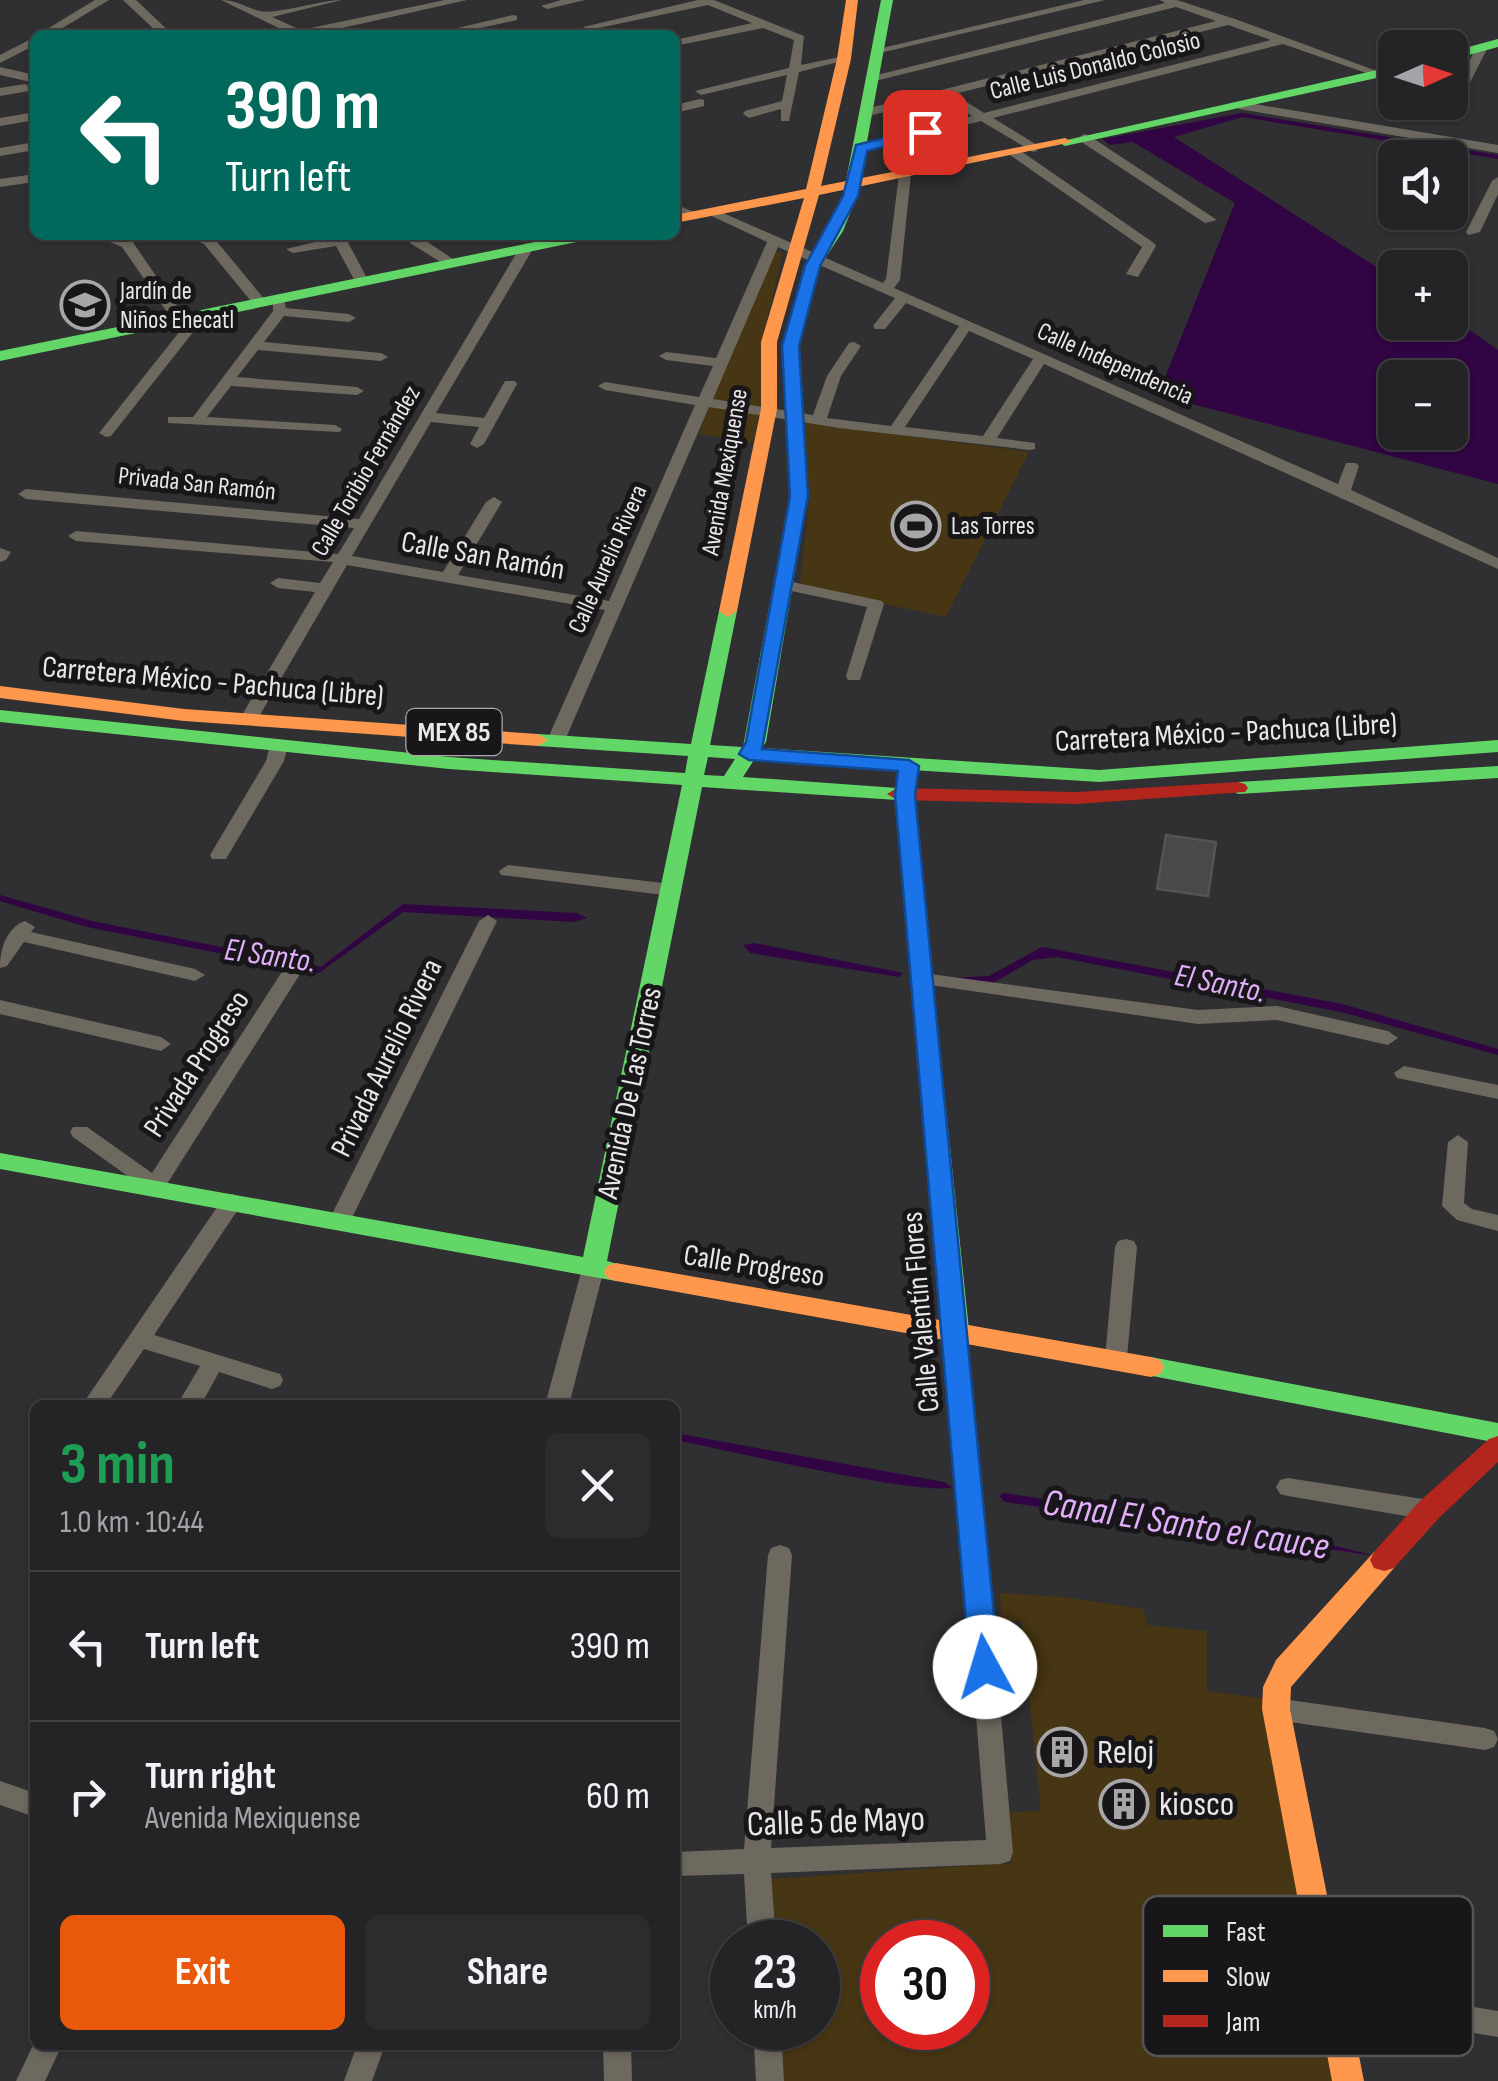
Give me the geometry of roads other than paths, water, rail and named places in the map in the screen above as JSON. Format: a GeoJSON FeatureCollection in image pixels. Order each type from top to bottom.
{"type":"FeatureCollection","features":[{"type":"Feature","properties":{"kind":"main road","name":"Avenida Mexiquense"},"geometry":{"type":"LineString","coordinates":[[695,780],[769,410],[769,342],[813,191],[844,59],[852,0]]}},
{"type":"Feature","properties":{"kind":"main road","name":"Avenida Mexiquense"},"geometry":{"type":"LineString","coordinates":[[796,249],[836,230],[853,184],[888,0]]}},
{"type":"Feature","properties":{"kind":"main road"},"geometry":{"type":"LineString","coordinates":[[688,214],[1243,106],[1378,74]]}},
{"type":"Feature","properties":{"kind":"main road"},"geometry":{"type":"LineString","coordinates":[[2,352],[273,305],[536,242]]}},
{"type":"Feature","properties":{"kind":"main road","name":"Avenida Mexiquense"},"geometry":{"type":"LineString","coordinates":[[730,782],[756,742],[799,496],[790,346],[796,249]]}},
{"type":"Feature","properties":{"kind":"main road","name":"Carretera México - Pachuca (Libre)"},"geometry":{"type":"LineString","coordinates":[[0,692],[248,720],[1099,776],[1498,746]]}},
{"type":"Feature","properties":{"kind":"main road","name":"Carretera México - Pachuca (Libre)"},"geometry":{"type":"LineString","coordinates":[[0,716],[450,762],[905,795],[1078,798],[1498,772]]}},
{"type":"Feature","properties":{"kind":"main road","name":"Calle Valentín Flores"},"geometry":{"type":"LineString","coordinates":[[909,766],[905,795],[956,1330]]}},
{"type":"Feature","properties":{"kind":"main road","name":"Avenida De Las Torres"},"geometry":{"type":"LineString","coordinates":[[593,1269],[695,780]]}},
{"type":"Feature","properties":{"kind":"main road","name":"Calle Progreso"},"geometry":{"type":"LineString","coordinates":[[0,1162],[1116,1358],[1498,1433]]}},
{"type":"Feature","properties":{"kind":"main road"},"geometry":{"type":"LineString","coordinates":[[1313,1896],[1277,1698],[1286,1669],[1429,1510],[1498,1446]]}},
{"type":"Feature","properties":{"kind":"main road"},"geometry":{"type":"LineString","coordinates":[[1342,2056],[1348,2081]]}},
{"type":"Feature","properties":{"kind":"street"},"geometry":{"type":"LineString","coordinates":[[52,30],[103,0]]}},
{"type":"Feature","properties":{"kind":"street"},"geometry":{"type":"LineString","coordinates":[[129,0],[149,26],[157,30]]}},
{"type":"Feature","properties":{"kind":"street"},"geometry":{"type":"LineString","coordinates":[[227,0],[290,30]]}},
{"type":"Feature","properties":{"kind":"street"},"geometry":{"type":"LineString","coordinates":[[261,16],[336,0]]}},
{"type":"Feature","properties":{"kind":"street"},"geometry":{"type":"LineString","coordinates":[[324,30],[461,0]]}},
{"type":"Feature","properties":{"kind":"street"},"geometry":{"type":"LineString","coordinates":[[547,6],[579,0]]}},
{"type":"Feature","properties":{"kind":"street"},"geometry":{"type":"LineString","coordinates":[[880,50],[1100,0]]}},
{"type":"Feature","properties":{"kind":"street"},"geometry":{"type":"LineString","coordinates":[[589,26],[706,1],[800,38],[785,118]]}},
{"type":"Feature","properties":{"kind":"street"},"geometry":{"type":"LineString","coordinates":[[876,77],[1171,2],[1378,69]]}},
{"type":"Feature","properties":{"kind":"street"},"geometry":{"type":"LineString","coordinates":[[457,30],[513,18]]}},
{"type":"Feature","properties":{"kind":"street"},"geometry":{"type":"LineString","coordinates":[[868,112],[1231,22]]}},
{"type":"Feature","properties":{"kind":"street"},"geometry":{"type":"LineString","coordinates":[[680,42],[764,24]]}},
{"type":"Feature","properties":{"kind":"street","name":"Calle Luis Donaldo Colosio"},"geometry":{"type":"LineString","coordinates":[[861,148],[1282,41]]}},
{"type":"Feature","properties":{"kind":"street"},"geometry":{"type":"LineString","coordinates":[[0,60],[30,43]]}},
{"type":"Feature","properties":{"kind":"street"},"geometry":{"type":"LineString","coordinates":[[1469,72],[1490,45]]}},
{"type":"Feature","properties":{"kind":"street"},"geometry":{"type":"LineString","coordinates":[[680,107],[796,68],[844,59]]}},
{"type":"Feature","properties":{"kind":"street"},"geometry":{"type":"LineString","coordinates":[[0,70],[30,84]]}},
{"type":"Feature","properties":{"kind":"street"},"geometry":{"type":"LineString","coordinates":[[0,92],[30,84]]}},
{"type":"Feature","properties":{"kind":"street"},"geometry":{"type":"LineString","coordinates":[[944,93],[986,117],[1149,246],[1134,274]]}},
{"type":"Feature","properties":{"kind":"street"},"geometry":{"type":"LineString","coordinates":[[749,114],[788,104]]}},
{"type":"Feature","properties":{"kind":"street"},"geometry":{"type":"LineString","coordinates":[[1243,106],[1498,149]]}},
{"type":"Feature","properties":{"kind":"street"},"geometry":{"type":"LineString","coordinates":[[0,122],[30,117]]}},
{"type":"Feature","properties":{"kind":"street"},"geometry":{"type":"LineString","coordinates":[[1084,138],[1210,220]]}},
{"type":"Feature","properties":{"kind":"street"},"geometry":{"type":"LineString","coordinates":[[0,152],[30,147]]}},
{"type":"Feature","properties":{"kind":"street"},"geometry":{"type":"LineString","coordinates":[[886,288],[893,280],[905,174]]}},
{"type":"Feature","properties":{"kind":"street"},"geometry":{"type":"LineString","coordinates":[[0,184],[30,179]]}},
{"type":"Feature","properties":{"kind":"street"},"geometry":{"type":"LineString","coordinates":[[1472,232],[1498,183]]}},
{"type":"Feature","properties":{"kind":"street","name":"Calle Independencia"},"geometry":{"type":"LineString","coordinates":[[688,214],[796,249],[1343,490],[1498,564]]}},
{"type":"Feature","properties":{"kind":"street"},"geometry":{"type":"LineString","coordinates":[[1482,215],[1498,218]]}},
{"type":"Feature","properties":{"kind":"street"},"geometry":{"type":"LineString","coordinates":[[107,433],[186,338],[187,331],[127,244],[115,240]]}},
{"type":"Feature","properties":{"kind":"street"},"geometry":{"type":"LineString","coordinates":[[206,240],[273,305],[349,318]]}},
{"type":"Feature","properties":{"kind":"street"},"geometry":{"type":"LineString","coordinates":[[293,249],[330,240]]}},
{"type":"Feature","properties":{"kind":"street"},"geometry":{"type":"LineString","coordinates":[[339,240],[362,282]]}},
{"type":"Feature","properties":{"kind":"street"},"geometry":{"type":"LineString","coordinates":[[414,240],[452,263]]}},
{"type":"Feature","properties":{"kind":"street","name":"Calle Toribio Fernández"},"geometry":{"type":"LineString","coordinates":[[248,720],[427,417],[536,242]]}},
{"type":"Feature","properties":{"kind":"street","name":"Calle Aurelio Rivera"},"geometry":{"type":"LineString","coordinates":[[557,738],[720,363],[796,249]]}},
{"type":"Feature","properties":{"kind":"street"},"geometry":{"type":"LineString","coordinates":[[880,326],[904,296]]}},
{"type":"Feature","properties":{"kind":"street"},"geometry":{"type":"LineString","coordinates":[[197,421],[253,346],[273,305]]}},
{"type":"Feature","properties":{"kind":"street"},"geometry":{"type":"LineString","coordinates":[[896,429],[967,324]]}},
{"type":"Feature","properties":{"kind":"street"},"geometry":{"type":"LineString","coordinates":[[253,346],[382,357]]}},
{"type":"Feature","properties":{"kind":"street"},"geometry":{"type":"LineString","coordinates":[[819,420],[834,376],[854,346]]}},
{"type":"Feature","properties":{"kind":"street"},"geometry":{"type":"LineString","coordinates":[[666,356],[720,363]]}},
{"type":"Feature","properties":{"kind":"street"},"geometry":{"type":"LineString","coordinates":[[989,439],[1042,356]]}},
{"type":"Feature","properties":{"kind":"street"},"geometry":{"type":"LineString","coordinates":[[227,382],[357,391]]}},
{"type":"Feature","properties":{"kind":"street"},"geometry":{"type":"LineString","coordinates":[[477,444],[510,384]]}},
{"type":"Feature","properties":{"kind":"street"},"geometry":{"type":"LineString","coordinates":[[605,386],[819,420],[1030,446]]}},
{"type":"Feature","properties":{"kind":"street"},"geometry":{"type":"LineString","coordinates":[[427,417],[488,423]]}},
{"type":"Feature","properties":{"kind":"street"},"geometry":{"type":"LineString","coordinates":[[173,420],[335,429]]}},
{"type":"Feature","properties":{"kind":"street"},"geometry":{"type":"LineString","coordinates":[[1343,490],[1352,466]]}},
{"type":"Feature","properties":{"kind":"street","name":"Privada San Ramón"},"geometry":{"type":"LineString","coordinates":[[26,494],[364,524]]}},
{"type":"Feature","properties":{"kind":"street"},"geometry":{"type":"LineString","coordinates":[[448,578],[494,502]]}},
{"type":"Feature","properties":{"kind":"street","name":"Calle San Ramón"},"geometry":{"type":"LineString","coordinates":[[76,536],[343,560],[613,607]]}},
{"type":"Feature","properties":{"kind":"street"},"geometry":{"type":"LineString","coordinates":[[278,583],[326,588]]}},
{"type":"Feature","properties":{"kind":"street"},"geometry":{"type":"LineString","coordinates":[[784,585],[876,604],[854,676]]}},
{"type":"Feature","properties":{"kind":"street"},"geometry":{"type":"LineString","coordinates":[[219,854],[275,761],[278,744]]}},
{"type":"Feature","properties":{"kind":"street"},"geometry":{"type":"LineString","coordinates":[[508,871],[672,890]]}},
{"type":"Feature","properties":{"kind":"street","name":"Privada Aurelio Rivera"},"geometry":{"type":"LineString","coordinates":[[339,1222],[488,921]]}},
{"type":"Feature","properties":{"kind":"street"},"geometry":{"type":"LineString","coordinates":[[0,962],[23,929],[195,975]]}},
{"type":"Feature","properties":{"kind":"street","name":"Privada Progreso"},"geometry":{"type":"LineString","coordinates":[[153,1188],[292,971]]}},
{"type":"Feature","properties":{"kind":"street"},"geometry":{"type":"LineString","coordinates":[[923,978],[1198,1017],[1276,1013],[1388,1038]]}},
{"type":"Feature","properties":{"kind":"street"},"geometry":{"type":"LineString","coordinates":[[0,1006],[160,1044]]}},
{"type":"Feature","properties":{"kind":"street"},"geometry":{"type":"LineString","coordinates":[[1404,1073],[1498,1092]]}},
{"type":"Feature","properties":{"kind":"street"},"geometry":{"type":"LineString","coordinates":[[80,1132],[153,1188]]}},
{"type":"Feature","properties":{"kind":"street"},"geometry":{"type":"LineString","coordinates":[[1458,1142],[1454,1206],[1465,1215],[1498,1223]]}},
{"type":"Feature","properties":{"kind":"street"},"geometry":{"type":"LineString","coordinates":[[98,1400],[232,1202]]}},
{"type":"Feature","properties":{"kind":"street"},"geometry":{"type":"LineString","coordinates":[[1116,1358],[1126,1247]]}},
{"type":"Feature","properties":{"kind":"street","name":"Avenida De Las Torres"},"geometry":{"type":"LineString","coordinates":[[558,1400],[593,1269]]}},
{"type":"Feature","properties":{"kind":"street","name":"Calle Valentín Flores"},"geometry":{"type":"LineString","coordinates":[[956,1330],[1000,1852]]}},
{"type":"Feature","properties":{"kind":"street"},"geometry":{"type":"LineString","coordinates":[[142,1340],[272,1380]]}},
{"type":"Feature","properties":{"kind":"street"},"geometry":{"type":"LineString","coordinates":[[192,1400],[214,1363]]}},
{"type":"Feature","properties":{"kind":"street"},"geometry":{"type":"LineString","coordinates":[[1288,1487],[1429,1510]]}},
{"type":"Feature","properties":{"kind":"street"},"geometry":{"type":"LineString","coordinates":[[761,1920],[757,1858],[780,1556]]}},
{"type":"Feature","properties":{"kind":"street"},"geometry":{"type":"LineString","coordinates":[[1277,1698],[1485,1739]]}},
{"type":"Feature","properties":{"kind":"street"},"geometry":{"type":"LineString","coordinates":[[0,1793],[30,1803]]}},
{"type":"Feature","properties":{"kind":"street","name":"Calle 5 de Mayo"},"geometry":{"type":"LineString","coordinates":[[680,1864],[1000,1852]]}},
{"type":"Feature","properties":{"kind":"street"},"geometry":{"type":"LineString","coordinates":[[1473,2020],[1498,2024]]}},
{"type":"Feature","properties":{"kind":"street"},"geometry":{"type":"LineString","coordinates":[[30,2081],[46,2050]]}},
{"type":"Feature","properties":{"kind":"street"},"geometry":{"type":"LineString","coordinates":[[358,2081],[369,2050]]}},
{"type":"Feature","properties":{"kind":"street"},"geometry":{"type":"LineString","coordinates":[[618,2050],[618,2081]]}},
{"type":"Feature","properties":{"kind":"street"},"geometry":{"type":"LineString","coordinates":[[768,2050],[770,2081]]}},
{"type":"Feature","properties":{"kind":"water"},"geometry":{"type":"Polygon","coordinates":[[[1242,113],[1407,140],[1383,140],[1243,117],[1174,137],[1378,268],[1378,340],[1468,340],[1468,329],[1498,350],[1498,484],[1158,395],[1235,203],[1133,142],[1109,145],[1103,139],[1242,113]]]}},
{"type":"Feature","properties":{"kind":"water"},"geometry":{"type":"Polygon","coordinates":[[[1468,150],[1498,155],[1498,159],[1468,154],[1468,150]]]}},
{"type":"Feature","properties":{"kind":"water"},"geometry":{"type":"Polygon","coordinates":[[[0,895],[92,921],[321,967],[403,904],[577,913],[587,918],[574,922],[403,912],[319,973],[87,927],[0,901],[0,895]]]}},
{"type":"Feature","properties":{"kind":"water"},"geometry":{"type":"Polygon","coordinates":[[[754,943],[903,973],[899,977],[750,953],[743,945],[754,943]]]}},
{"type":"Feature","properties":{"kind":"water","name":"El Santo."},"geometry":{"type":"Polygon","coordinates":[[[1042,947],[1342,1004],[1498,1049],[1498,1055],[1341,1012],[1057,957],[1033,960],[993,983],[948,978],[989,976],[1042,947]]]}},
{"type":"Feature","properties":{"kind":"water"},"geometry":{"type":"Polygon","coordinates":[[[680,1434],[944,1482],[952,1487],[904,1485],[680,1441],[680,1434]]]}},
{"type":"Feature","properties":{"kind":"water","name":"Canal El Santo el cauce"},"geometry":{"type":"Polygon","coordinates":[[[1004,1493],[1315,1541],[1376,1556],[1005,1502],[999,1496],[1004,1493]]]}},
{"type":"Feature","properties":{"kind":"place","name":"Jardín de Niños Ehecatl"},"geometry":{"type":"Point","coordinates":[85,305]}},
{"type":"Feature","properties":{"kind":"place","name":"Las Torres"},"geometry":{"type":"Point","coordinates":[916,526]}},
{"type":"Feature","properties":{"kind":"place","name":"Reloj"},"geometry":{"type":"Point","coordinates":[1062,1752]}},
{"type":"Feature","properties":{"kind":"place","name":"kiosco"},"geometry":{"type":"Point","coordinates":[1124,1804]}}]}
